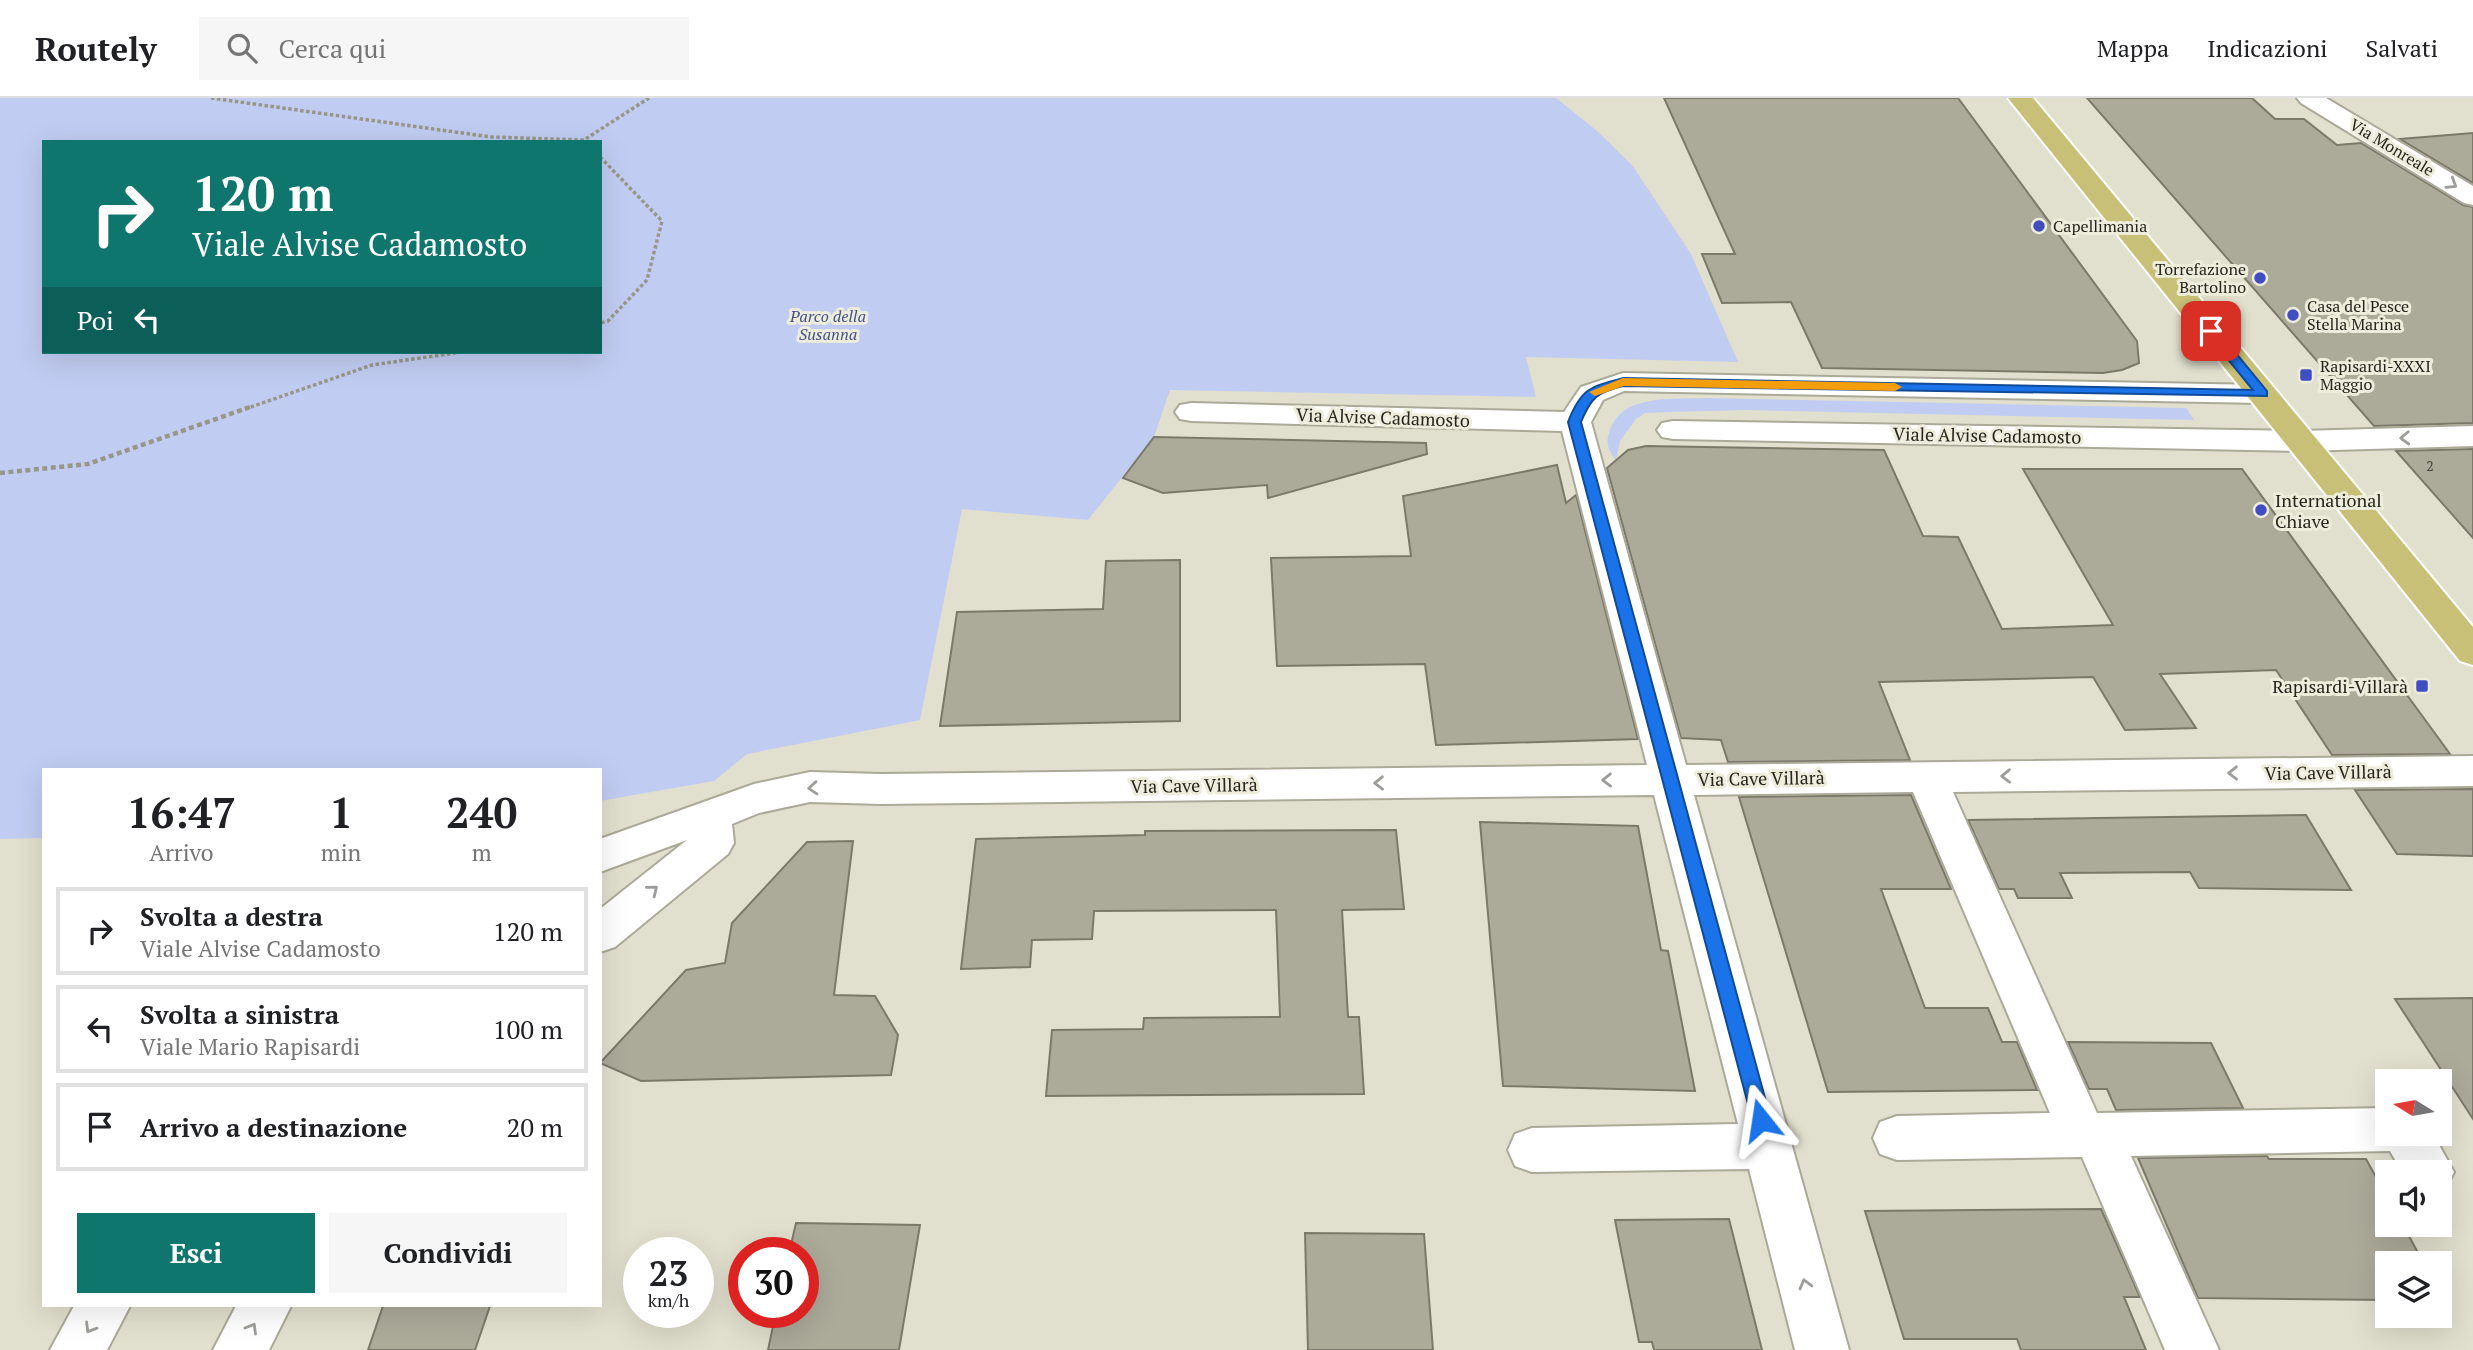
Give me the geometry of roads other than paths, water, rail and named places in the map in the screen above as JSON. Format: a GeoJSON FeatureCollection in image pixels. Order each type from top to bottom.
{"type":"FeatureCollection","features":[{"type":"Feature","properties":{"kind":"main road"},"geometry":{"type":"LineString","coordinates":[[2020,98],[2473,652]]}},
{"type":"Feature","properties":{"kind":"street","name":"Via Monreale"},"geometry":{"type":"LineString","coordinates":[[2309,98],[2375,135],[2473,197]]}},
{"type":"Feature","properties":{"kind":"street"},"geometry":{"type":"LineString","coordinates":[[1822,1350],[1575,422],[1584,399],[1603,387],[1623,382],[2263,394]]}},
{"type":"Feature","properties":{"kind":"street","name":"Via Alvise Cadamosto"},"geometry":{"type":"LineString","coordinates":[[1191,412],[1575,422]]}},
{"type":"Feature","properties":{"kind":"street","name":"Viale Alvise Cadamosto"},"geometry":{"type":"LineString","coordinates":[[1673,430],[2301,441],[2473,436]]}},
{"type":"Feature","properties":{"kind":"street","name":"Via Cave Villarà"},"geometry":{"type":"LineString","coordinates":[[602,855],[754,799],[810,787],[881,789],[2473,771]]}},
{"type":"Feature","properties":{"kind":"street"},"geometry":{"type":"LineString","coordinates":[[1926,777],[2192,1350]]}},
{"type":"Feature","properties":{"kind":"street"},"geometry":{"type":"LineString","coordinates":[[602,932],[712,842],[711,815]]}},
{"type":"Feature","properties":{"kind":"street"},"geometry":{"type":"LineString","coordinates":[[1896,1138],[2375,1130]]}},
{"type":"Feature","properties":{"kind":"street"},"geometry":{"type":"LineString","coordinates":[[1532,1150],[1768,1146]]}},
{"type":"Feature","properties":{"kind":"street"},"geometry":{"type":"LineString","coordinates":[[77,1350],[103,1307]]}},
{"type":"Feature","properties":{"kind":"street"},"geometry":{"type":"LineString","coordinates":[[240,1350],[264,1307]]}},
{"type":"Feature","properties":{"kind":"place","name":"Capellimania"},"geometry":{"type":"Point","coordinates":[2039,226]}},
{"type":"Feature","properties":{"kind":"place","name":"Torrefazione Bartolino"},"geometry":{"type":"Point","coordinates":[2260,278]}},
{"type":"Feature","properties":{"kind":"place","name":"Casa del Pesce Stella Marina"},"geometry":{"type":"Point","coordinates":[2293,315]}},
{"type":"Feature","properties":{"kind":"place","name":"Rapisardi-XXXI Maggio"},"geometry":{"type":"Point","coordinates":[2306,375]}},
{"type":"Feature","properties":{"kind":"place","name":"International Chiave"},"geometry":{"type":"Point","coordinates":[2261,510]}},
{"type":"Feature","properties":{"kind":"place","name":"Rapisardi-Villarà"},"geometry":{"type":"Point","coordinates":[2422,686]}},
{"type":"Feature","properties":{"kind":"park label","name":"Parco della Susanna"},"geometry":{"type":"Point","coordinates":[828,325]}}]}
